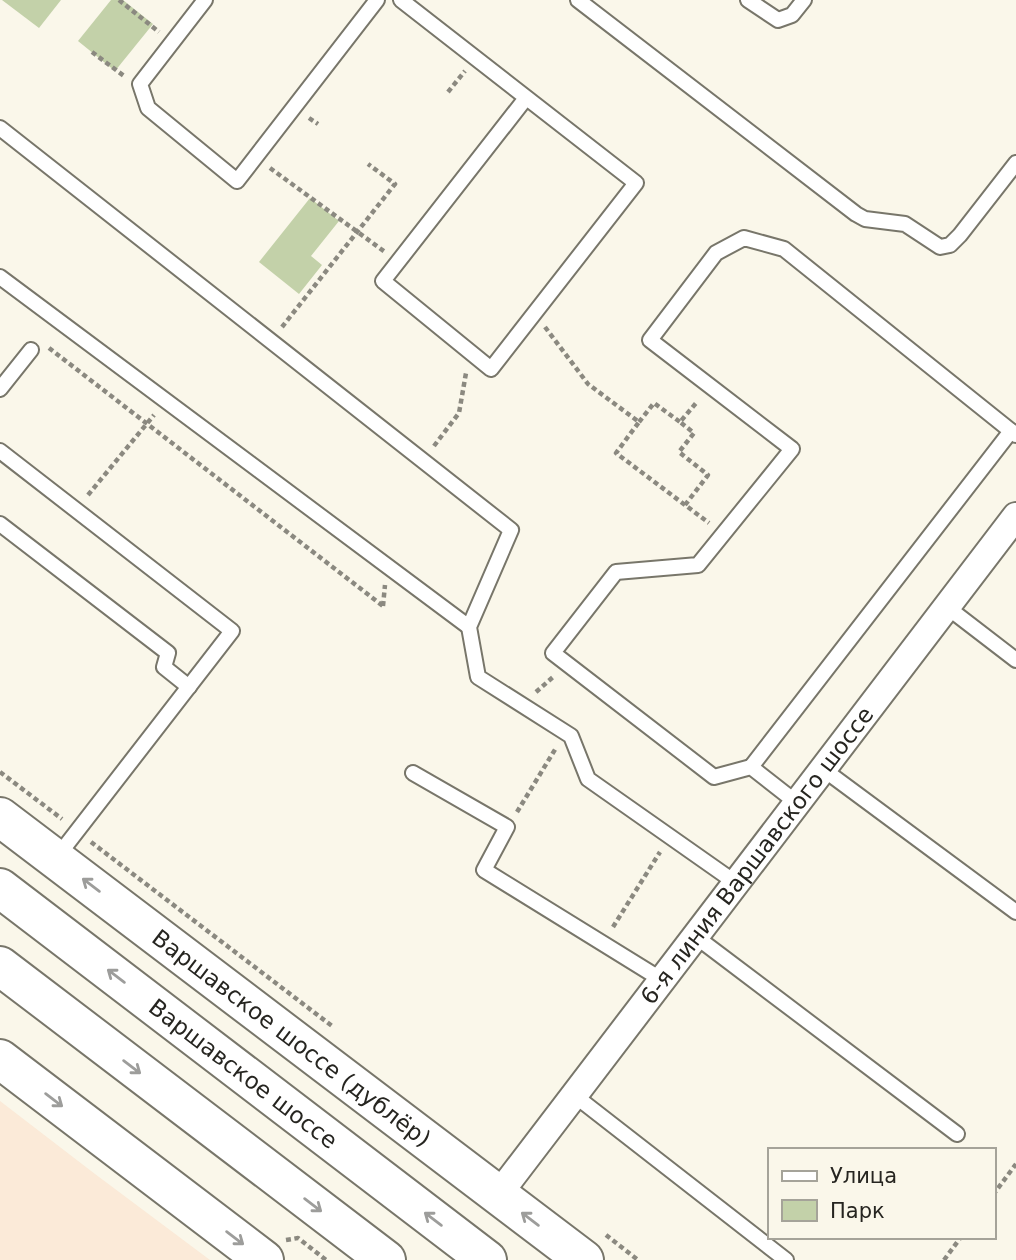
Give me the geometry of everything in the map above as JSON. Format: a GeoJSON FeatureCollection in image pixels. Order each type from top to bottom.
{"type":"FeatureCollection","features":[{"type":"Feature","properties":{"kind":"main road","name":"Варшавское шоссе (дублёр)"},"geometry":{"type":"LineString","coordinates":[[0,817],[66,845],[498,1195],[591,1245]]}},
{"type":"Feature","properties":{"kind":"main road","name":"Варшавское шоссе"},"geometry":{"type":"LineString","coordinates":[[0,888],[487,1260]]}},
{"type":"Feature","properties":{"kind":"main road"},"geometry":{"type":"LineString","coordinates":[[0,966],[386,1260]]}},
{"type":"Feature","properties":{"kind":"main road"},"geometry":{"type":"LineString","coordinates":[[0,1059],[264,1260]]}},
{"type":"Feature","properties":{"kind":"street","name":"6-я линия Варшавского шоссе"},"geometry":{"type":"LineString","coordinates":[[498,1195],[1016,516]]}},
{"type":"Feature","properties":{"kind":"lane"},"geometry":{"type":"LineString","coordinates":[[205,0],[140,84],[148,108],[237,181],[377,0]]}},
{"type":"Feature","properties":{"kind":"lane"},"geometry":{"type":"LineString","coordinates":[[401,0],[636,183],[491,369],[383,281],[526,98]]}},
{"type":"Feature","properties":{"kind":"lane"},"geometry":{"type":"LineString","coordinates":[[580,0],[865,219],[905,224],[940,247],[950,245],[1016,163]]}},
{"type":"Feature","properties":{"kind":"lane"},"geometry":{"type":"LineString","coordinates":[[748,0],[778,20],[792,15],[804,0]]}},
{"type":"Feature","properties":{"kind":"lane"},"geometry":{"type":"LineString","coordinates":[[0,128],[512,530],[470,627],[478,677],[571,736],[588,779],[736,883]]}},
{"type":"Feature","properties":{"kind":"lane"},"geometry":{"type":"LineString","coordinates":[[744,238],[784,249],[1014,433],[751,767],[714,778],[553,653],[615,572],[698,565],[723,534],[792,449],[650,340],[716,253],[744,238]]}},
{"type":"Feature","properties":{"kind":"lane"},"geometry":{"type":"LineString","coordinates":[[0,277],[470,627]]}},
{"type":"Feature","properties":{"kind":"lane"},"geometry":{"type":"LineString","coordinates":[[0,388],[35,345]]}},
{"type":"Feature","properties":{"kind":"lane"},"geometry":{"type":"LineString","coordinates":[[0,450],[232,631],[210,649],[189,687],[66,845]]}},
{"type":"Feature","properties":{"kind":"lane"},"geometry":{"type":"LineString","coordinates":[[0,524],[168,653],[164,667],[189,687]]}},
{"type":"Feature","properties":{"kind":"lane"},"geometry":{"type":"LineString","coordinates":[[947,607],[1016,660]]}},
{"type":"Feature","properties":{"kind":"lane"},"geometry":{"type":"LineString","coordinates":[[751,767],[797,803]]}},
{"type":"Feature","properties":{"kind":"lane"},"geometry":{"type":"LineString","coordinates":[[823,769],[1016,912]]}},
{"type":"Feature","properties":{"kind":"lane"},"geometry":{"type":"LineString","coordinates":[[413,773],[507,827],[484,870],[662,980]]}},
{"type":"Feature","properties":{"kind":"lane"},"geometry":{"type":"LineString","coordinates":[[695,936],[957,1134]]}},
{"type":"Feature","properties":{"kind":"lane"},"geometry":{"type":"LineString","coordinates":[[574,1095],[786,1260]]}},
{"type":"Feature","properties":{"kind":"path"},"geometry":{"type":"LineString","coordinates":[[119,0],[151,25]]}},
{"type":"Feature","properties":{"kind":"path"},"geometry":{"type":"LineString","coordinates":[[92,52],[115,71],[140,84]]}},
{"type":"Feature","properties":{"kind":"path"},"geometry":{"type":"LineString","coordinates":[[294,313],[395,184],[368,164]]}},
{"type":"Feature","properties":{"kind":"path"},"geometry":{"type":"LineString","coordinates":[[277,173],[398,262]]}},
{"type":"Feature","properties":{"kind":"path"},"geometry":{"type":"LineString","coordinates":[[535,314],[588,384],[639,422]]}},
{"type":"Feature","properties":{"kind":"path"},"geometry":{"type":"LineString","coordinates":[[35,345],[147,424],[383,606]]}},
{"type":"Feature","properties":{"kind":"path"},"geometry":{"type":"LineString","coordinates":[[443,434],[459,413],[470,352]]}},
{"type":"Feature","properties":{"kind":"path"},"geometry":{"type":"LineString","coordinates":[[76,510],[166,401]]}},
{"type":"Feature","properties":{"kind":"path"},"geometry":{"type":"LineString","coordinates":[[680,422],[696,402]]}},
{"type":"Feature","properties":{"kind":"path"},"geometry":{"type":"LineString","coordinates":[[685,505],[708,475],[679,452],[694,433],[654,403],[616,453],[723,534]]}},
{"type":"Feature","properties":{"kind":"path"},"geometry":{"type":"LineString","coordinates":[[522,706],[567,664]]}},
{"type":"Feature","properties":{"kind":"path"},"geometry":{"type":"LineString","coordinates":[[507,827],[566,733]]}},
{"type":"Feature","properties":{"kind":"path"},"geometry":{"type":"LineString","coordinates":[[0,772],[66,845],[336,1028]]}},
{"type":"Feature","properties":{"kind":"path"},"geometry":{"type":"LineString","coordinates":[[602,944],[670,836]]}},
{"type":"Feature","properties":{"kind":"path"},"geometry":{"type":"LineString","coordinates":[[995,1192],[1016,1164]]}},
{"type":"Feature","properties":{"kind":"path"},"geometry":{"type":"LineString","coordinates":[[298,1238],[326,1260]]}},
{"type":"Feature","properties":{"kind":"path"},"geometry":{"type":"LineString","coordinates":[[944,1260],[960,1239]]}},
{"type":"Feature","properties":{"kind":"path"},"geometry":{"type":"LineString","coordinates":[[591,1245],[638,1260]]}},
{"type":"Feature","properties":{"kind":"shaded area"},"geometry":{"type":"Polygon","coordinates":[[[0,1101],[95,1174],[210,1260],[0,1260],[0,1101]]]}},
{"type":"Feature","properties":{"kind":"green space"},"geometry":{"type":"Polygon","coordinates":[[[2,0],[61,0],[39,28],[2,0]]]}},
{"type":"Feature","properties":{"kind":"green space"},"geometry":{"type":"Polygon","coordinates":[[[111,0],[123,0],[153,24],[115,71],[78,41],[111,0]]]}},
{"type":"Feature","properties":{"kind":"green space"},"geometry":{"type":"Polygon","coordinates":[[[310,198],[339,221],[311,256],[322,265],[299,294],[259,262],[310,198]]]}}]}
